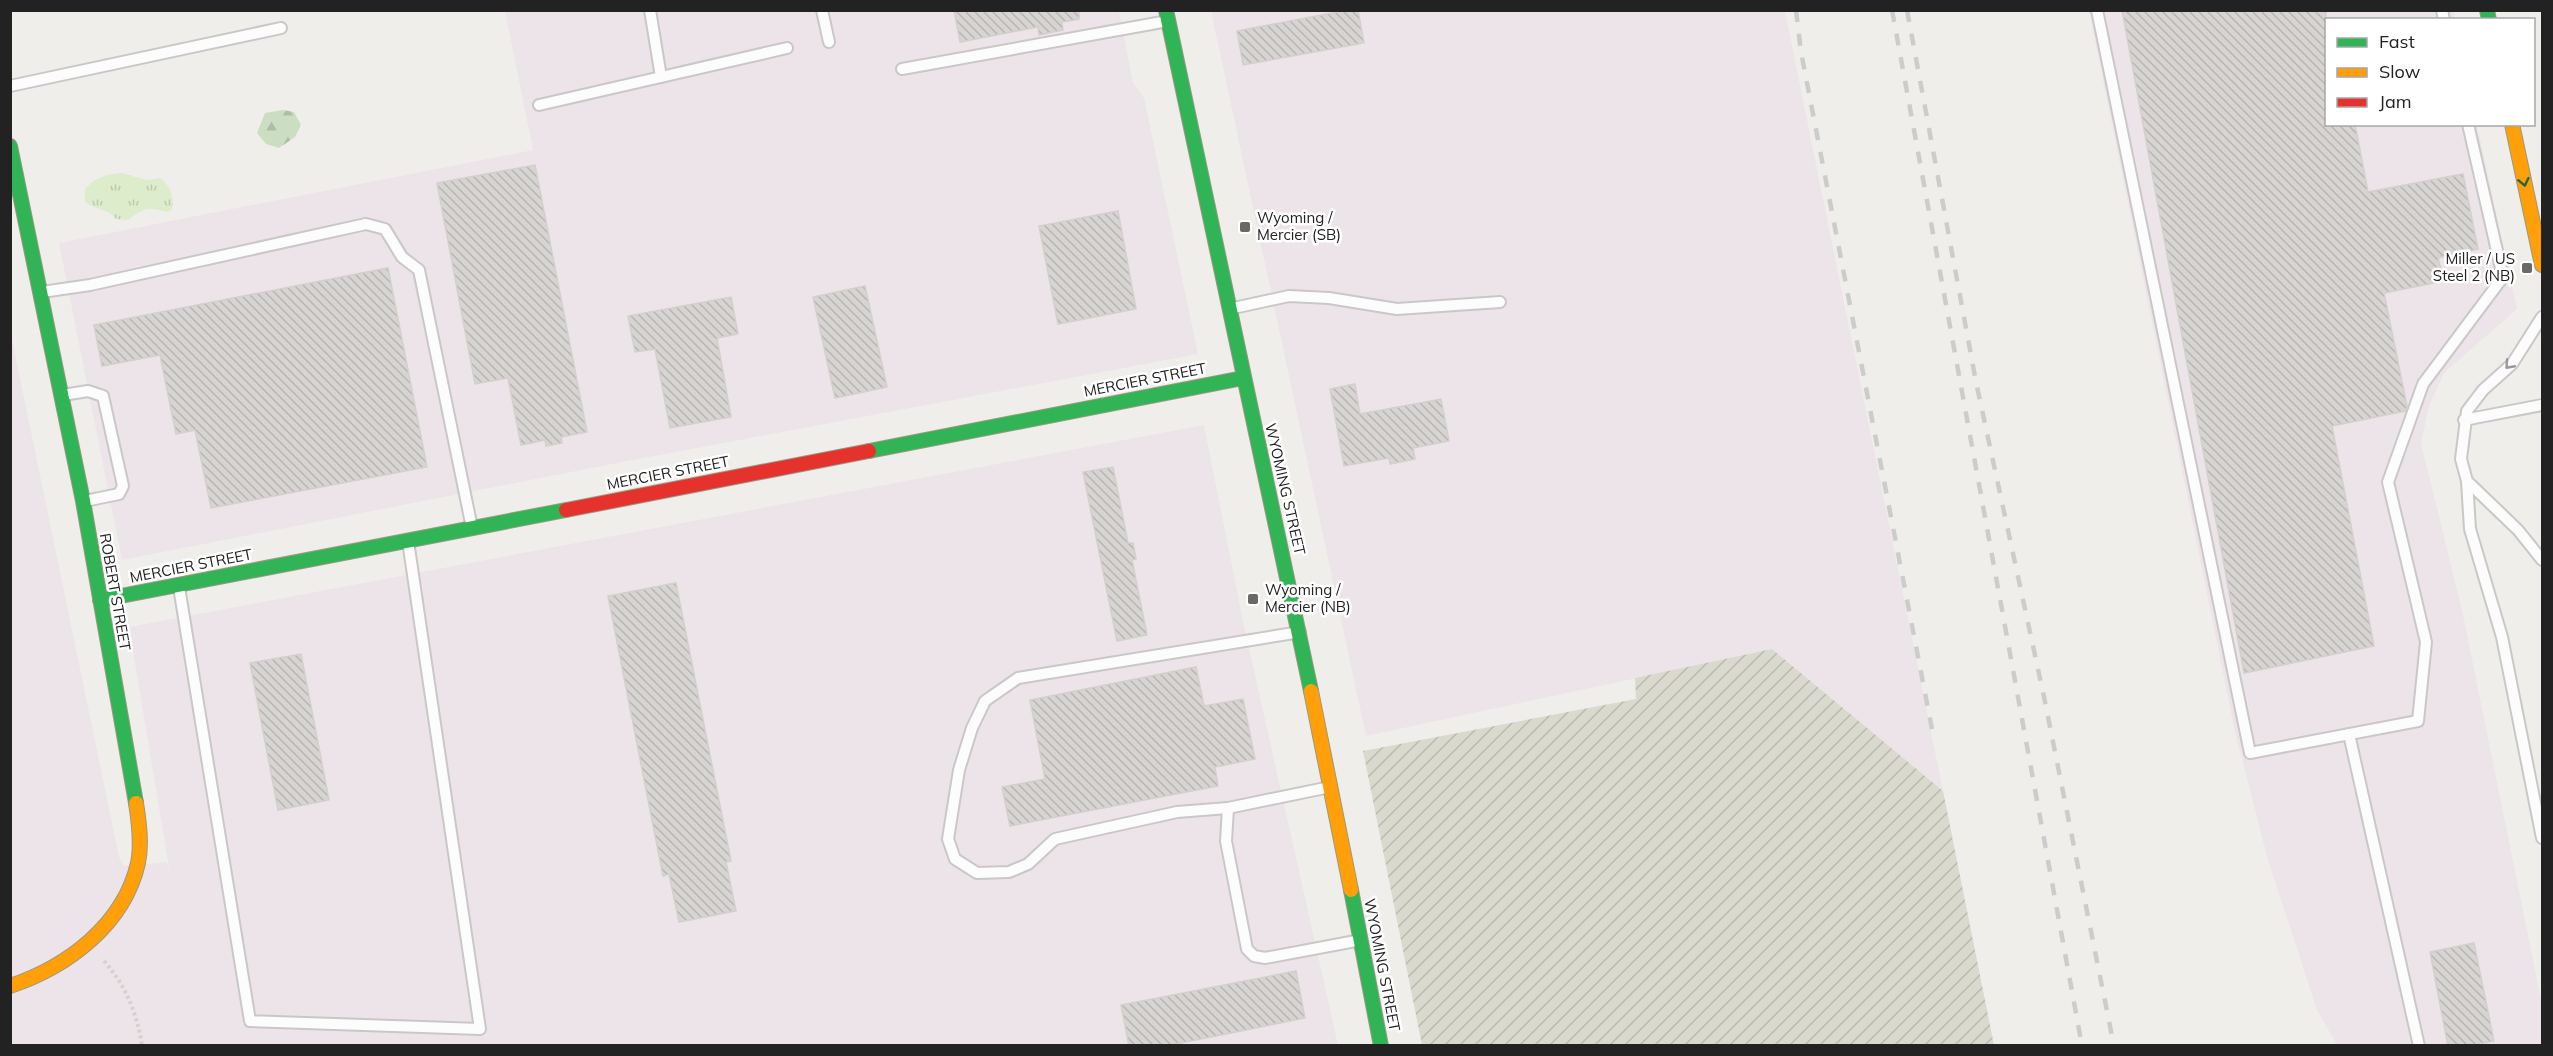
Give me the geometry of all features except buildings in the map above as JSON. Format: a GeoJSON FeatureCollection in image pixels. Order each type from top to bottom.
{"type":"FeatureCollection","features":[{"type":"Feature","properties":{"kind":"street","name":"WYOMING STREET"},"geometry":{"type":"LineString","coordinates":[[1167,16],[1243,378],[1300,632],[1382,1046]]}},
{"type":"Feature","properties":{"kind":"street"},"geometry":{"type":"LineString","coordinates":[[2512,126],[2542,265]]}},
{"type":"Feature","properties":{"kind":"street","name":"ROBERT STREET"},"geometry":{"type":"LineString","coordinates":[[10,146],[83,501],[138,816],[140,845],[138,864],[125,894],[107,922],[88,944],[56,968],[33,979],[10,986]]}},
{"type":"Feature","properties":{"kind":"street","name":"MERCIER STREET"},"geometry":{"type":"LineString","coordinates":[[100,600],[1243,378]]}},
{"type":"Feature","properties":{"kind":"lane"},"geometry":{"type":"LineString","coordinates":[[650,10],[661,77]]}},
{"type":"Feature","properties":{"kind":"lane"},"geometry":{"type":"LineString","coordinates":[[822,10],[829,42]]}},
{"type":"Feature","properties":{"kind":"lane"},"geometry":{"type":"LineString","coordinates":[[2097,10],[2250,753],[2418,721],[2426,642],[2388,482],[2423,384],[2503,277],[2468,126]]}},
{"type":"Feature","properties":{"kind":"lane"},"geometry":{"type":"LineString","coordinates":[[902,69],[1167,16]]}},
{"type":"Feature","properties":{"kind":"lane"},"geometry":{"type":"LineString","coordinates":[[10,86],[281,28]]}},
{"type":"Feature","properties":{"kind":"lane"},"geometry":{"type":"LineString","coordinates":[[539,105],[787,48]]}},
{"type":"Feature","properties":{"kind":"lane"},"geometry":{"type":"LineString","coordinates":[[40,292],[90,285],[366,224],[385,229],[402,257],[419,270],[472,528]]}},
{"type":"Feature","properties":{"kind":"lane"},"geometry":{"type":"LineString","coordinates":[[1229,309],[1289,296],[1329,298],[1397,309],[1500,302]]}},
{"type":"Feature","properties":{"kind":"lane"},"geometry":{"type":"LineString","coordinates":[[2542,317],[2512,364],[2483,390],[2467,411],[2464,420],[2461,459],[2467,481],[2470,530],[2502,637],[2542,838]]}},
{"type":"Feature","properties":{"kind":"lane"},"geometry":{"type":"LineString","coordinates":[[60,395],[88,391],[103,396],[109,416],[123,486],[119,494],[98,500],[83,501]]}},
{"type":"Feature","properties":{"kind":"lane"},"geometry":{"type":"LineString","coordinates":[[2464,420],[2542,405]]}},
{"type":"Feature","properties":{"kind":"lane"},"geometry":{"type":"LineString","coordinates":[[2467,481],[2518,530],[2542,560]]}},
{"type":"Feature","properties":{"kind":"lane"},"geometry":{"type":"LineString","coordinates":[[178,585],[250,1021],[480,1029],[408,540]]}},
{"type":"Feature","properties":{"kind":"lane"},"geometry":{"type":"LineString","coordinates":[[1300,632],[1018,678],[985,701],[972,728],[959,770],[948,839],[955,859],[978,873],[1009,872],[1028,864],[1055,839],[1177,812],[1228,808],[1330,787]]}},
{"type":"Feature","properties":{"kind":"lane"},"geometry":{"type":"LineString","coordinates":[[2349,734],[2419,1046]]}},
{"type":"Feature","properties":{"kind":"lane"},"geometry":{"type":"LineString","coordinates":[[1228,808],[1226,841],[1247,950],[1254,956],[1265,958],[1361,940]]}},
{"type":"Feature","properties":{"kind":"path"},"geometry":{"type":"LineString","coordinates":[[88,944],[114,972],[130,997],[139,1025],[142,1046]]}},
{"type":"Feature","properties":{"kind":"shaded area"},"geometry":{"type":"Polygon","coordinates":[[[505,11],[1119,11],[1133,83],[1144,98],[1198,354],[612,464],[122,560],[59,243],[533,150],[505,11]]]}},
{"type":"Feature","properties":{"kind":"shaded area"},"geometry":{"type":"Polygon","coordinates":[[[1211,11],[1785,11],[1943,791],[1772,649],[1366,736],[1211,11]]]}},
{"type":"Feature","properties":{"kind":"shaded area"},"geometry":{"type":"Polygon","coordinates":[[[2089,11],[2453,11],[2455,18],[2325,18],[2325,126],[2477,126],[2517,309],[2444,373],[2429,406],[2421,443],[2462,610],[2542,1004],[2542,1045],[2337,1045],[2317,1010],[2268,860],[2235,732],[2089,11]]]}},
{"type":"Feature","properties":{"kind":"shaded area"},"geometry":{"type":"Polygon","coordinates":[[[10,330],[119,857],[124,866],[167,862],[170,873],[129,627],[1204,425],[1243,621],[1338,1045],[11,1045],[10,330]]]}},
{"type":"Feature","properties":{"kind":"shaded area"},"geometry":{"type":"Polygon","coordinates":[[[1772,649],[1943,791],[1994,1045],[1422,1045],[1363,751],[1636,699],[1635,678],[1772,649]]]}},
{"type":"Feature","properties":{"kind":"green space"},"geometry":{"type":"Polygon","coordinates":[[[283,110],[294,112],[301,125],[295,137],[279,148],[266,144],[257,133],[265,113],[283,110]]]}},
{"type":"Feature","properties":{"kind":"green space"},"geometry":{"type":"Polygon","coordinates":[[[122,173],[146,180],[160,178],[171,192],[172,210],[167,212],[146,209],[128,220],[116,219],[113,215],[85,202],[85,189],[93,182],[106,175],[122,173]]]}},
{"type":"Feature","properties":{"kind":"railway"},"geometry":{"type":"LineString","coordinates":[[1796,10],[1801,52],[1932,729]]}},
{"type":"Feature","properties":{"kind":"railway"},"geometry":{"type":"LineString","coordinates":[[1892,10],[2082,1046]]}},
{"type":"Feature","properties":{"kind":"railway"},"geometry":{"type":"LineString","coordinates":[[1907,10],[1976,382],[2044,697],[2114,1046]]}},
{"type":"Feature","properties":{"kind":"traffic: fast"},"geometry":{"type":"LineString","coordinates":[[1166,10],[1311,691]]}},
{"type":"Feature","properties":{"kind":"traffic: fast"},"geometry":{"type":"LineString","coordinates":[[2487,10],[2489,18]]}},
{"type":"Feature","properties":{"kind":"traffic: fast"},"geometry":{"type":"LineString","coordinates":[[10,146],[83,501],[136,803]]}},
{"type":"Feature","properties":{"kind":"traffic: fast"},"geometry":{"type":"LineString","coordinates":[[869,451],[1243,378]]}},
{"type":"Feature","properties":{"kind":"traffic: fast"},"geometry":{"type":"LineString","coordinates":[[100,600],[566,510]]}},
{"type":"Feature","properties":{"kind":"traffic: fast"},"geometry":{"type":"LineString","coordinates":[[1351,890],[1381,1046]]}},
{"type":"Feature","properties":{"kind":"traffic: slow"},"geometry":{"type":"LineString","coordinates":[[2512,126],[2542,265]]}},
{"type":"Feature","properties":{"kind":"traffic: slow"},"geometry":{"type":"LineString","coordinates":[[1311,691],[1351,890]]}},
{"type":"Feature","properties":{"kind":"traffic: slow"},"geometry":{"type":"LineString","coordinates":[[10,986],[31,978],[72,955],[90,941],[120,906],[131,885],[138,863],[140,833],[136,803]]}},
{"type":"Feature","properties":{"kind":"traffic: jam"},"geometry":{"type":"LineString","coordinates":[[566,510],[869,451]]}},
{"type":"Feature","properties":{"kind":"place","name":"Wyoming / Mercier (SB)"},"geometry":{"type":"Point","coordinates":[1245,227]}},
{"type":"Feature","properties":{"kind":"place","name":"Miller / US Steel 2 (NB)"},"geometry":{"type":"Point","coordinates":[2527,268]}},
{"type":"Feature","properties":{"kind":"place","name":"Wyoming / Mercier (NB)"},"geometry":{"type":"Point","coordinates":[1253,599]}}]}
